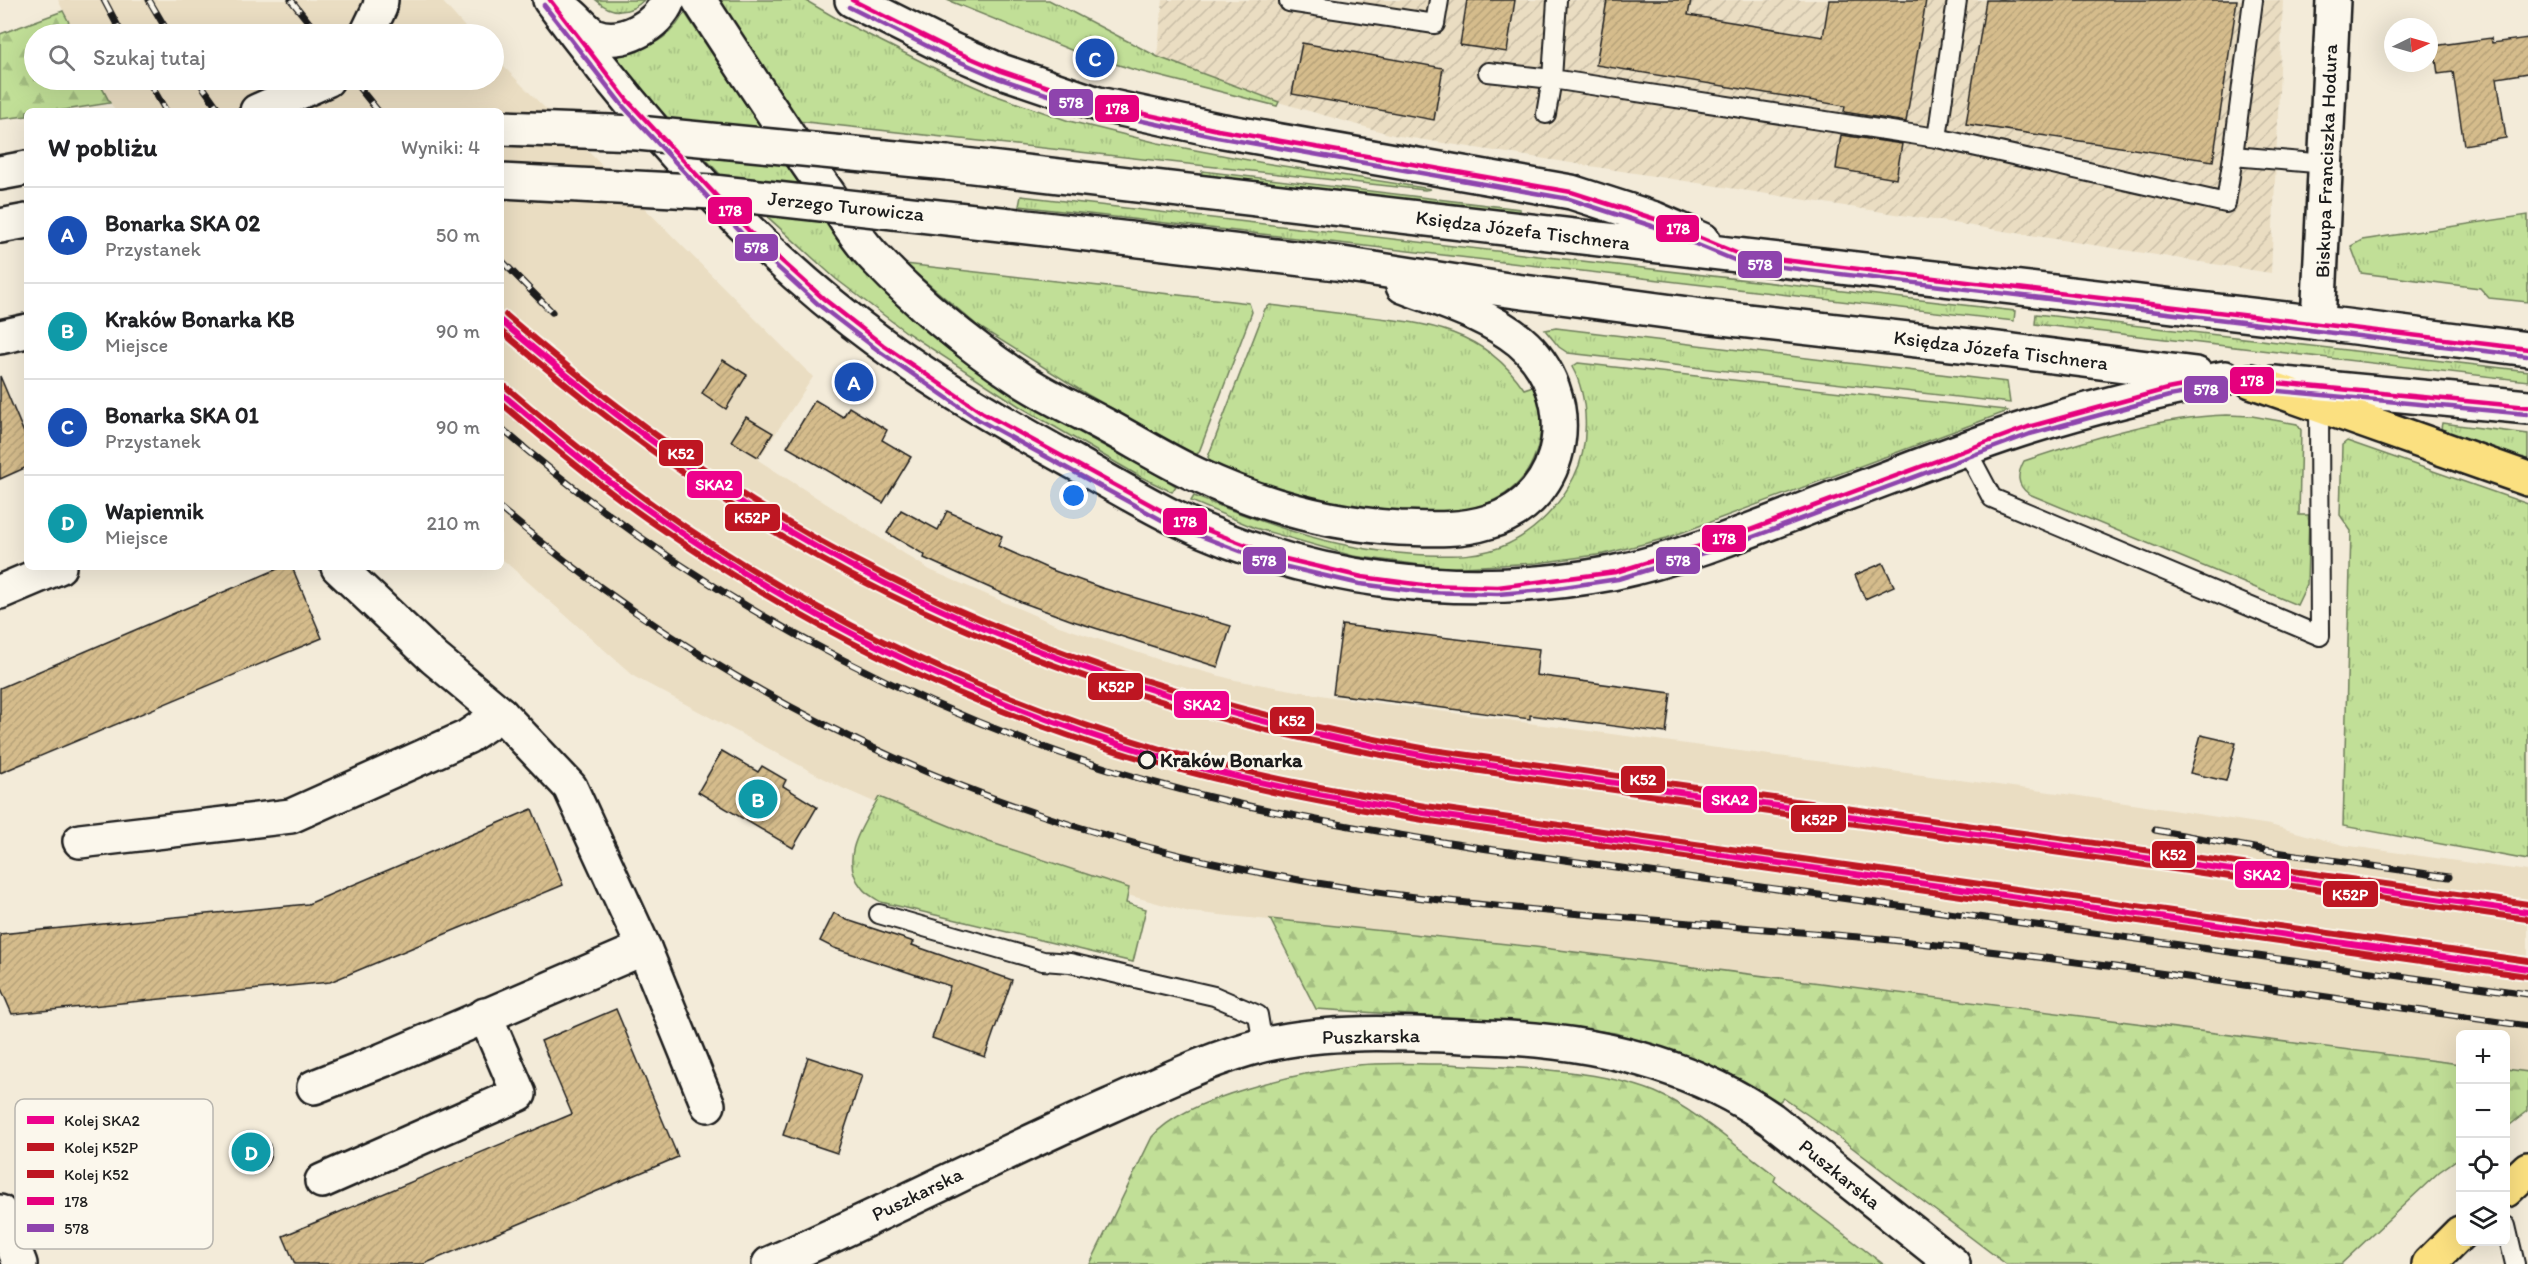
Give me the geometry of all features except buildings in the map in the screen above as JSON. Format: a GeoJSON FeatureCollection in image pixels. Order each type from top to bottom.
{"type":"FeatureCollection","features":[{"type":"Feature","properties":{"kind":"main road"},"geometry":{"type":"LineString","coordinates":[[372,24],[380,8],[381,0]]}},
{"type":"Feature","properties":{"kind":"main road"},"geometry":{"type":"LineString","coordinates":[[550,0],[627,100],[751,233],[824,299],[883,345],[983,412],[1163,512],[1277,557],[1362,577],[1423,585],[1498,586],[1616,572],[1693,550],[2038,424],[2167,389],[2238,379],[2319,404],[2528,479]]}},
{"type":"Feature","properties":{"kind":"main road"},"geometry":{"type":"LineString","coordinates":[[554,0],[594,35],[618,38],[641,30],[660,16],[668,0]]}},
{"type":"Feature","properties":{"kind":"main road"},"geometry":{"type":"LineString","coordinates":[[699,0],[786,135],[873,256],[932,314],[1019,379],[1196,475],[1246,495],[1310,515],[1379,527],[1435,530],[1464,528],[1491,522],[1521,505],[1545,480],[1554,460],[1558,442],[1558,407],[1552,385],[1536,358],[1521,342],[1494,323],[1336,263]]}},
{"type":"Feature","properties":{"kind":"main road"},"geometry":{"type":"LineString","coordinates":[[852,0],[952,50],[1001,71],[1098,104],[1208,128],[1571,192],[1655,219],[1741,255]]}},
{"type":"Feature","properties":{"kind":"main road","name":"Biskupa Franciszka Hodura"},"geometry":{"type":"LineString","coordinates":[[2318,323],[2333,0]]}},
{"type":"Feature","properties":{"kind":"main road"},"geometry":{"type":"LineString","coordinates":[[264,108],[304,90]]}},
{"type":"Feature","properties":{"kind":"main road","name":"Księdza Józefa Tischnera"},"geometry":{"type":"LineString","coordinates":[[504,128],[638,133],[947,163],[2528,349]]}},
{"type":"Feature","properties":{"kind":"main road"},"geometry":{"type":"LineString","coordinates":[[0,172],[24,168]]}},
{"type":"Feature","properties":{"kind":"main road","name":"Jerzego Turowicza"},"geometry":{"type":"LineString","coordinates":[[504,181],[713,192],[1010,225]]}},
{"type":"Feature","properties":{"kind":"main road"},"geometry":{"type":"LineString","coordinates":[[0,226],[24,222]]}},
{"type":"Feature","properties":{"kind":"main road","name":"Księdza Józefa Tischnera"},"geometry":{"type":"LineString","coordinates":[[1010,225],[1336,263],[1508,290],[1703,316],[2238,379],[2528,406]]}},
{"type":"Feature","properties":{"kind":"main road"},"geometry":{"type":"LineString","coordinates":[[0,337],[24,332]]}},
{"type":"Feature","properties":{"kind":"main road"},"geometry":{"type":"LineString","coordinates":[[0,592],[52,570]]}},
{"type":"Feature","properties":{"kind":"main road"},"geometry":{"type":"LineString","coordinates":[[341,570],[434,658],[501,714],[570,787],[644,948],[708,1105]]}},
{"type":"Feature","properties":{"kind":"main road"},"geometry":{"type":"LineString","coordinates":[[80,841],[291,816],[466,737],[501,714]]}},
{"type":"Feature","properties":{"kind":"main road"},"geometry":{"type":"LineString","coordinates":[[314,1087],[644,948]]}},
{"type":"Feature","properties":{"kind":"main road"},"geometry":{"type":"LineString","coordinates":[[322,1180],[519,1094],[485,1016]]}},
{"type":"Feature","properties":{"kind":"main road","name":"Puszkarska"},"geometry":{"type":"LineString","coordinates":[[769,1264],[1008,1150],[1187,1072],[1263,1045],[1316,1037],[1353,1035],[1511,1038],[1596,1047],[1669,1067],[1724,1090],[1763,1113],[1953,1264]]}},
{"type":"Feature","properties":{"kind":"main road"},"geometry":{"type":"LineString","coordinates":[[2510,1185],[2528,1169]]}},
{"type":"Feature","properties":{"kind":"main road"},"geometry":{"type":"LineString","coordinates":[[0,1212],[20,1264]]}},
{"type":"Feature","properties":{"kind":"main road"},"geometry":{"type":"LineString","coordinates":[[2429,1264],[2456,1237]]}},
{"type":"Feature","properties":{"kind":"lane"},"geometry":{"type":"LineString","coordinates":[[1289,2],[1435,24],[1439,0]]}},
{"type":"Feature","properties":{"kind":"lane"},"geometry":{"type":"LineString","coordinates":[[1546,114],[1552,79],[1557,0]]}},
{"type":"Feature","properties":{"kind":"lane"},"geometry":{"type":"LineString","coordinates":[[1937,138],[1957,0]]}},
{"type":"Feature","properties":{"kind":"lane"},"geometry":{"type":"LineString","coordinates":[[1488,72],[1552,79],[1937,138],[2226,203],[2253,0]]}},
{"type":"Feature","properties":{"kind":"lane"},"geometry":{"type":"LineString","coordinates":[[2233,156],[2326,164]]}},
{"type":"Feature","properties":{"kind":"lane"},"geometry":{"type":"LineString","coordinates":[[1966,449],[1992,498],[2320,636],[2319,404]]}},
{"type":"Feature","properties":{"kind":"lane"},"geometry":{"type":"LineString","coordinates":[[879,914],[1043,961],[1070,963],[1214,996],[1258,1015],[1263,1045]]}},
{"type":"Feature","properties":{"kind":"lane"},"geometry":{"type":"LineString","coordinates":[[2510,1245],[2515,1264]]}},
{"type":"Feature","properties":{"kind":"shaded area"},"geometry":{"type":"Polygon","coordinates":[[[58,0],[441,0],[462,24],[70,24],[58,0]]]}},
{"type":"Feature","properties":{"kind":"shaded area"},"geometry":{"type":"Polygon","coordinates":[[[1163,0],[2283,0],[2271,273],[1393,135],[1278,102],[1157,57],[1163,0]]]}},
{"type":"Feature","properties":{"kind":"shaded area"},"geometry":{"type":"Polygon","coordinates":[[[504,67],[813,377],[758,460],[930,570],[1059,626],[1160,660],[1235,680],[1332,697],[2073,795],[2270,825],[2343,845],[2528,871],[2528,1072],[2510,1070],[2510,1030],[2456,1030],[2456,1062],[1535,947],[1190,912],[1021,866],[842,788],[635,677],[504,561],[504,108],[113,108],[103,90],[504,90],[504,67]]]}},
{"type":"Feature","properties":{"kind":"green space"},"geometry":{"type":"Polygon","coordinates":[[[596,0],[644,0],[632,8],[620,11],[608,8],[596,0]]]}},
{"type":"Feature","properties":{"kind":"green space"},"geometry":{"type":"Polygon","coordinates":[[[715,0],[805,0],[841,21],[944,73],[994,95],[1069,121],[1158,143],[1264,163],[1431,189],[797,121],[715,0]]]}},
{"type":"Feature","properties":{"kind":"green space"},"geometry":{"type":"Polygon","coordinates":[[[947,0],[1049,0],[1158,57],[1279,102],[1277,106],[1135,70],[1076,52],[947,0]]]}},
{"type":"Feature","properties":{"kind":"green space"},"geometry":{"type":"Polygon","coordinates":[[[63,11],[70,24],[27,24],[63,11]]]}},
{"type":"Feature","properties":{"kind":"green space"},"geometry":{"type":"Polygon","coordinates":[[[685,13],[817,210],[865,271],[901,309],[931,336],[998,384],[1176,486],[1172,492],[1139,476],[1019,406],[906,332],[836,279],[719,173],[664,115],[616,57],[619,53],[656,42],[676,25],[685,13]]]}},
{"type":"Feature","properties":{"kind":"green space"},"geometry":{"type":"Polygon","coordinates":[[[24,25],[24,90],[103,90],[110,103],[78,108],[24,108],[24,116],[0,119],[0,34],[24,25]]]}},
{"type":"Feature","properties":{"kind":"green space"},"geometry":{"type":"Polygon","coordinates":[[[1202,171],[1520,209],[1520,214],[1201,176],[1202,171]]]}},
{"type":"Feature","properties":{"kind":"green space"},"geometry":{"type":"Polygon","coordinates":[[[1021,196],[2015,311],[2014,321],[1019,206],[1021,196]]]}},
{"type":"Feature","properties":{"kind":"green space"},"geometry":{"type":"Polygon","coordinates":[[[2528,215],[2528,302],[2489,298],[2480,288],[2361,273],[2351,246],[2362,240],[2528,215]]]}},
{"type":"Feature","properties":{"kind":"green space"},"geometry":{"type":"Polygon","coordinates":[[[905,264],[1249,303],[1252,312],[1196,455],[1088,395],[978,326],[905,264]]]}},
{"type":"Feature","properties":{"kind":"green space"},"geometry":{"type":"Polygon","coordinates":[[[1270,305],[1410,322],[1453,333],[1473,342],[1508,369],[1524,389],[1533,386],[1541,414],[1541,432],[1533,460],[1518,483],[1497,499],[1471,508],[1442,513],[1411,514],[1380,512],[1311,501],[1268,487],[1211,463],[1208,457],[1265,309],[1270,305]]]}},
{"type":"Feature","properties":{"kind":"green space"},"geometry":{"type":"Polygon","coordinates":[[[2036,314],[2528,371],[2528,381],[2035,324],[2036,314]]]}},
{"type":"Feature","properties":{"kind":"green space"},"geometry":{"type":"Polygon","coordinates":[[[1556,328],[2007,382],[2010,403],[1568,353],[1559,347],[1545,330],[1556,328]]]}},
{"type":"Feature","properties":{"kind":"green space"},"geometry":{"type":"Polygon","coordinates":[[[1578,363],[2008,411],[1667,538],[1604,554],[1537,563],[1444,568],[1353,556],[1255,528],[1191,501],[1194,496],[1280,528],[1365,549],[1448,555],[1479,553],[1498,548],[1529,532],[1547,516],[1574,477],[1583,451],[1585,436],[1582,392],[1572,367],[1578,363]]]}},
{"type":"Feature","properties":{"kind":"green space"},"geometry":{"type":"Polygon","coordinates":[[[2227,415],[2252,416],[2297,424],[2301,430],[2299,515],[2309,515],[2307,584],[2297,605],[2029,494],[2020,483],[2019,475],[2024,461],[2124,430],[2175,420],[2227,415]]]}},
{"type":"Feature","properties":{"kind":"green space"},"geometry":{"type":"Polygon","coordinates":[[[2442,423],[2528,434],[2528,464],[2440,434],[2442,423]]]}},
{"type":"Feature","properties":{"kind":"green space"},"geometry":{"type":"Polygon","coordinates":[[[2347,441],[2528,504],[2528,860],[2343,826],[2351,531],[2340,515],[2342,445],[2347,441]]]}},
{"type":"Feature","properties":{"kind":"green space"},"geometry":{"type":"Polygon","coordinates":[[[879,797],[989,842],[1129,888],[1126,903],[1146,909],[1133,962],[881,902],[871,896],[855,877],[852,853],[860,830],[879,797]]]}},
{"type":"Feature","properties":{"kind":"green space"},"geometry":{"type":"Polygon","coordinates":[[[1270,919],[1535,947],[2456,1063],[2456,1160],[2439,1172],[2341,1264],[2006,1264],[1821,1124],[1783,1098],[1779,1102],[1744,1081],[1701,1061],[1615,1033],[1547,1024],[1316,1009],[1270,919]]]}},
{"type":"Feature","properties":{"kind":"green space"},"geometry":{"type":"Polygon","coordinates":[[[1379,1064],[1445,1064],[1578,1073],[1655,1092],[1685,1108],[1717,1131],[1776,1176],[1774,1181],[1883,1264],[1090,1264],[1152,1137],[1168,1122],[1191,1109],[1248,1088],[1335,1068],[1379,1064]]]}},
{"type":"Feature","properties":{"kind":"green space"},"geometry":{"type":"Polygon","coordinates":[[[2510,1070],[2528,1072],[2528,1111],[2510,1125],[2510,1070]]]}},
{"type":"Feature","properties":{"kind":"railway"},"geometry":{"type":"LineString","coordinates":[[104,0],[117,24]]}},
{"type":"Feature","properties":{"kind":"railway"},"geometry":{"type":"LineString","coordinates":[[149,0],[163,24]]}},
{"type":"Feature","properties":{"kind":"railway"},"geometry":{"type":"LineString","coordinates":[[291,0],[310,24]]}},
{"type":"Feature","properties":{"kind":"railway"},"geometry":{"type":"LineString","coordinates":[[154,90],[164,108]]}},
{"type":"Feature","properties":{"kind":"railway"},"geometry":{"type":"LineString","coordinates":[[205,90],[218,108]]}},
{"type":"Feature","properties":{"kind":"railway"},"geometry":{"type":"LineString","coordinates":[[361,90],[376,108]]}},
{"type":"Feature","properties":{"kind":"railway"},"geometry":{"type":"LineString","coordinates":[[504,263],[552,312]]}},
{"type":"Feature","properties":{"kind":"railway"},"geometry":{"type":"LineString","coordinates":[[504,430],[581,493],[665,554],[752,609],[843,660],[936,704],[1033,743],[1131,776],[1231,802],[1436,841],[2528,994]]}},
{"type":"Feature","properties":{"kind":"railway"},"geometry":{"type":"LineString","coordinates":[[504,511],[595,583],[693,650],[793,708],[898,759],[1005,803],[1116,838],[1231,867],[1415,897],[1481,905],[1815,933],[1962,948],[2124,968],[2528,1026]]}},
{"type":"Feature","properties":{"kind":"railway"},"geometry":{"type":"LineString","coordinates":[[2155,830],[2276,852],[2449,877]]}},
{"type":"Feature","properties":{"kind":"rail line","name":"K52"},"geometry":{"type":"LineString","coordinates":[[506,315],[590,385],[678,451],[739,492],[819,540],[901,584],[986,622],[1072,656],[1250,711],[1433,750],[2528,904]]}},
{"type":"Feature","properties":{"kind":"rail line","name":"SKA2"},"geometry":{"type":"LineString","coordinates":[[504,323],[586,391],[674,457],[735,498],[815,546],[898,590],[983,628],[1070,662],[1159,692],[1249,718],[1432,757],[2528,912]]}},
{"type":"Feature","properties":{"kind":"rail line","name":"K52P"},"geometry":{"type":"LineString","coordinates":[[504,333],[584,399],[670,464],[811,553],[894,597],[980,636],[1067,670],[1156,700],[1247,725],[1431,764],[2527,919]]}},
{"type":"Feature","properties":{"kind":"rail line","name":"K52"},"geometry":{"type":"LineString","coordinates":[[506,387],[579,448],[655,506],[774,583],[899,649],[963,678],[1095,728],[1163,750],[1260,775],[1425,806],[2528,961]]}},
{"type":"Feature","properties":{"kind":"rail line","name":"SKA2"},"geometry":{"type":"LineString","coordinates":[[504,396],[631,498],[710,552],[771,589],[896,655],[960,684],[1026,711],[1161,757],[1259,782],[1424,813],[2528,969]]}},
{"type":"Feature","properties":{"kind":"rail line","name":"K52P"},"geometry":{"type":"LineString","coordinates":[[504,405],[572,462],[646,518],[695,551],[797,613],[849,641],[957,692],[1067,735],[1155,763],[1288,795],[1423,820],[2527,976]]}},
{"type":"Feature","properties":{"kind":"transit line","name":"178"},"geometry":{"type":"LineString","coordinates":[[550,0],[627,100],[751,233],[824,299],[883,345],[983,413],[1173,517],[1277,557],[1362,577],[1423,585],[1498,587],[1616,572],[1739,534],[2028,427],[2167,389],[2225,378],[2528,407]]}},
{"type":"Feature","properties":{"kind":"transit line","name":"178"},"geometry":{"type":"LineString","coordinates":[[852,0],[952,50],[1001,71],[1098,104],[1218,130],[1571,192],[1655,219],[1741,255],[2528,349]]}},
{"type":"Feature","properties":{"kind":"transit line","name":"578"},"geometry":{"type":"LineString","coordinates":[[544,5],[622,105],[746,238],[819,305],[879,351],[979,420],[1169,524],[1274,564],[1360,584],[1423,592],[1498,594],[1618,579],[1742,541],[2030,434],[2169,396],[2225,386],[2527,414]]}},
{"type":"Feature","properties":{"kind":"transit line","name":"578"},"geometry":{"type":"LineString","coordinates":[[849,7],[949,57],[998,78],[1096,111],[1217,137],[1569,199],[1652,226],[1739,262],[2527,356]]}},
{"type":"Feature","properties":{"kind":"place","name":"Bonarka SKA 01"},"geometry":{"type":"Point","coordinates":[1095,58]}},
{"type":"Feature","properties":{"kind":"place","name":"Bonarka SKA 02"},"geometry":{"type":"Point","coordinates":[854,382]}},
{"type":"Feature","properties":{"kind":"place","name":"Kraków Bonarka"},"geometry":{"type":"Point","coordinates":[1147,760]}},
{"type":"Feature","properties":{"kind":"place","name":"Kraków Bonarka KB"},"geometry":{"type":"Point","coordinates":[758,799]}},
{"type":"Feature","properties":{"kind":"place","name":"Wapiennik"},"geometry":{"type":"Point","coordinates":[251,1152]}}]}
